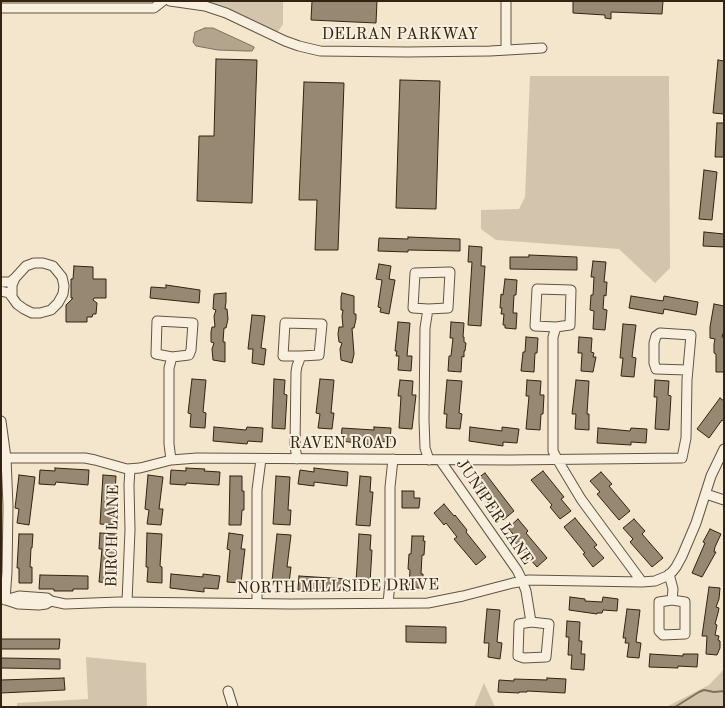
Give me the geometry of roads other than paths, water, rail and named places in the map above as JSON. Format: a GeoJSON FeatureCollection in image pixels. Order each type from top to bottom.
{"type":"FeatureCollection","features":[{"type":"Feature","properties":{"kind":"street"},"geometry":{"type":"LineString","coordinates":[[1,8],[154,8],[162,1]]}},
{"type":"Feature","properties":{"kind":"street","name":"DELRAN PARKWAY"},"geometry":{"type":"LineString","coordinates":[[170,1],[205,6],[240,20],[285,41],[298,46],[320,51],[383,52],[542,48]]}},
{"type":"Feature","properties":{"kind":"street"},"geometry":{"type":"LineString","coordinates":[[506,1],[506,50]]}},
{"type":"Feature","properties":{"kind":"street"},"geometry":{"type":"LineString","coordinates":[[1,282],[10,282],[29,264],[43,263],[53,266],[60,273],[64,290],[58,303],[51,310],[40,313],[32,313],[24,309],[17,304],[8,293],[1,291]]}},
{"type":"Feature","properties":{"kind":"street"},"geometry":{"type":"LineString","coordinates":[[450,272],[448,308],[428,310],[413,308],[415,273],[450,272]]}},
{"type":"Feature","properties":{"kind":"street"},"geometry":{"type":"LineString","coordinates":[[12,297],[12,285],[15,278]]}},
{"type":"Feature","properties":{"kind":"street"},"geometry":{"type":"LineString","coordinates":[[537,289],[571,290],[570,325],[556,327],[536,326],[537,289]]}},
{"type":"Feature","properties":{"kind":"street"},"geometry":{"type":"LineString","coordinates":[[428,310],[425,328],[424,420],[425,448],[429,460]]}},
{"type":"Feature","properties":{"kind":"street"},"geometry":{"type":"LineString","coordinates":[[157,320],[193,323],[191,350],[189,355],[172,357],[156,354],[157,320]]}},
{"type":"Feature","properties":{"kind":"street"},"geometry":{"type":"LineString","coordinates":[[285,323],[322,324],[319,355],[301,356],[283,356],[285,323]]}},
{"type":"Feature","properties":{"kind":"street"},"geometry":{"type":"LineString","coordinates":[[556,327],[552,342],[553,446],[557,460],[581,499],[642,582]]}},
{"type":"Feature","properties":{"kind":"street"},"geometry":{"type":"LineString","coordinates":[[660,333],[690,335],[687,370],[656,368],[654,363],[654,343],[656,336],[660,333]]}},
{"type":"Feature","properties":{"kind":"street"},"geometry":{"type":"LineString","coordinates":[[297,459],[295,446],[296,372],[301,356]]}},
{"type":"Feature","properties":{"kind":"street"},"geometry":{"type":"LineString","coordinates":[[170,460],[168,375],[172,357]]}},
{"type":"Feature","properties":{"kind":"street","name":"RAVEN ROAD"},"geometry":{"type":"LineString","coordinates":[[130,469],[146,467],[170,460],[197,458],[557,460],[682,458],[686,438],[687,370]]}},
{"type":"Feature","properties":{"kind":"street"},"geometry":{"type":"LineString","coordinates":[[1,421],[6,458],[8,511],[7,572],[3,600]]}},
{"type":"Feature","properties":{"kind":"street"},"geometry":{"type":"LineString","coordinates":[[672,600],[673,589],[669,574],[676,567],[682,556],[696,524],[711,476],[724,449]]}},
{"type":"Feature","properties":{"kind":"street"},"geometry":{"type":"LineString","coordinates":[[6,458],[84,458],[130,469]]}},
{"type":"Feature","properties":{"kind":"street"},"geometry":{"type":"LineString","coordinates":[[257,603],[257,490],[261,459]]}},
{"type":"Feature","properties":{"kind":"street"},"geometry":{"type":"LineString","coordinates":[[388,603],[390,583],[390,487],[393,459]]}},
{"type":"Feature","properties":{"kind":"street","name":"JUNIPER LANE"},"geometry":{"type":"LineString","coordinates":[[440,460],[511,561],[522,581],[528,602],[531,622]]}},
{"type":"Feature","properties":{"kind":"street","name":"BIRCH LANE"},"geometry":{"type":"LineString","coordinates":[[127,602],[130,530],[130,469]]}},
{"type":"Feature","properties":{"kind":"street"},"geometry":{"type":"LineString","coordinates":[[706,494],[724,500]]}},
{"type":"Feature","properties":{"kind":"street","name":"NORTH MILLSIDE DRIVE"},"geometry":{"type":"LineString","coordinates":[[3,600],[18,604],[46,604],[51,601],[65,604],[127,602],[178,604],[257,603],[334,605],[435,602],[522,581],[574,580],[642,582],[655,581],[669,574]]}},
{"type":"Feature","properties":{"kind":"street"},"geometry":{"type":"LineString","coordinates":[[672,600],[685,602],[684,634],[663,635],[659,631],[659,602],[672,600]]}},
{"type":"Feature","properties":{"kind":"street"},"geometry":{"type":"LineString","coordinates":[[531,622],[549,624],[546,657],[524,658],[518,656],[519,624],[531,622]]}},
{"type":"Feature","properties":{"kind":"street"},"geometry":{"type":"LineString","coordinates":[[228,691],[233,707]]}},
{"type":"Feature","properties":{"kind":"waterway"},"geometry":{"type":"LineString","coordinates":[[675,707],[704,690],[714,692],[724,691]]}}]}
